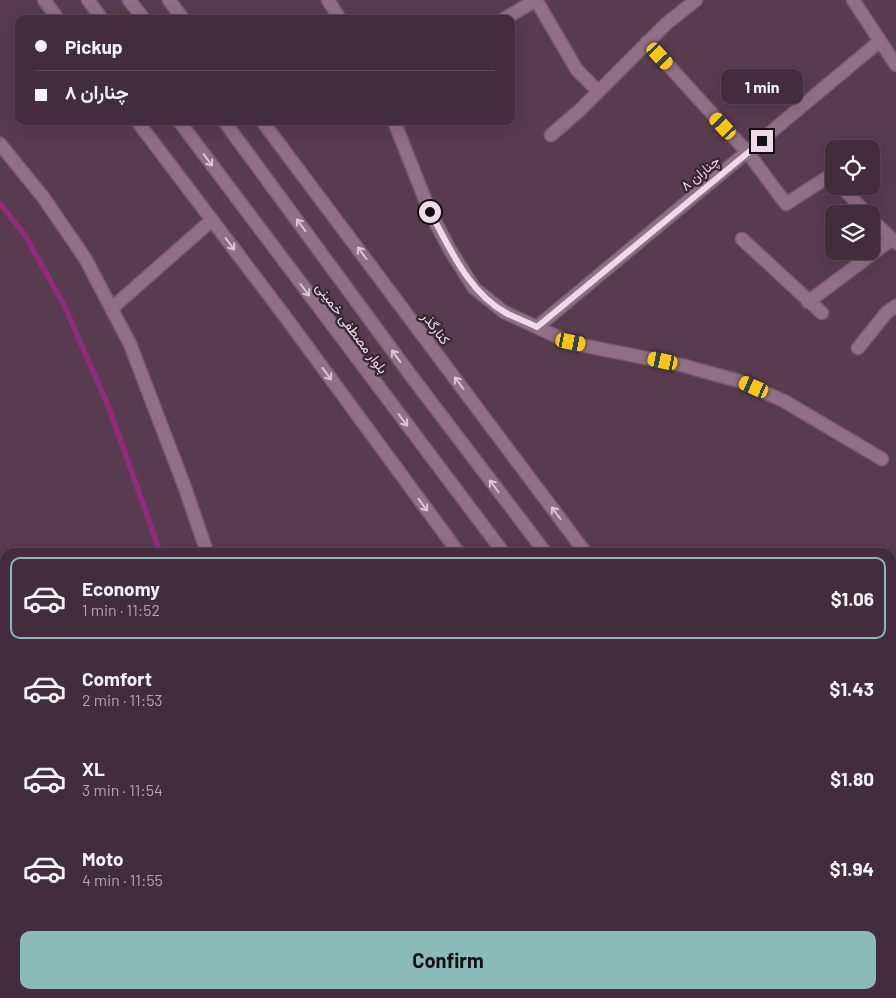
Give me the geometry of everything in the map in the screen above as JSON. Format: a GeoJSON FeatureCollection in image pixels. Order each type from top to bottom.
{"type":"FeatureCollection","features":[{"type":"Feature","properties":{"kind":"street"},"geometry":{"type":"LineString","coordinates":[[44,0],[55,15]]}},
{"type":"Feature","properties":{"kind":"street"},"geometry":{"type":"LineString","coordinates":[[88,0],[99,15]]}},
{"type":"Feature","properties":{"kind":"street"},"geometry":{"type":"LineString","coordinates":[[129,0],[141,15]]}},
{"type":"Feature","properties":{"kind":"street"},"geometry":{"type":"LineString","coordinates":[[169,0],[181,15]]}},
{"type":"Feature","properties":{"kind":"street"},"geometry":{"type":"LineString","coordinates":[[328,0],[337,15]]}},
{"type":"Feature","properties":{"kind":"street"},"geometry":{"type":"LineString","coordinates":[[511,15],[536,0],[578,70],[598,91]]}},
{"type":"Feature","properties":{"kind":"street"},"geometry":{"type":"LineString","coordinates":[[551,135],[666,24],[696,0]]}},
{"type":"Feature","properties":{"kind":"street"},"geometry":{"type":"LineString","coordinates":[[853,0],[896,65]]}},
{"type":"Feature","properties":{"kind":"street","name":"چناران ۸"},"geometry":{"type":"LineString","coordinates":[[537,327],[880,41]]}},
{"type":"Feature","properties":{"kind":"street"},"geometry":{"type":"LineString","coordinates":[[647,42],[748,153],[786,204],[825,180]]}},
{"type":"Feature","properties":{"kind":"street"},"geometry":{"type":"LineString","coordinates":[[139,125],[284,315],[455,548]]}},
{"type":"Feature","properties":{"kind":"street","name":"بلوار مصطفی خمینی"},"geometry":{"type":"LineString","coordinates":[[182,125],[499,548]]}},
{"type":"Feature","properties":{"kind":"street","name":"بلوار مصطفی خمینی"},"geometry":{"type":"LineString","coordinates":[[227,125],[412,377],[542,548]]}},
{"type":"Feature","properties":{"kind":"street","name":"کنارگذر"},"geometry":{"type":"LineString","coordinates":[[265,125],[318,193],[582,548]]}},
{"type":"Feature","properties":{"kind":"street"},"geometry":{"type":"LineString","coordinates":[[395,125],[430,212],[450,250],[474,288],[504,312],[571,342],[681,365],[739,381],[784,401],[882,459]]}},
{"type":"Feature","properties":{"kind":"street"},"geometry":{"type":"LineString","coordinates":[[0,144],[43,197],[86,258],[112,308],[130,344],[184,485],[205,548]]}},
{"type":"Feature","properties":{"kind":"street"},"geometry":{"type":"LineString","coordinates":[[849,195],[859,205]]}},
{"type":"Feature","properties":{"kind":"street"},"geometry":{"type":"LineString","coordinates":[[112,308],[212,220]]}},
{"type":"Feature","properties":{"kind":"street"},"geometry":{"type":"LineString","coordinates":[[808,302],[894,241],[880,227]]}},
{"type":"Feature","properties":{"kind":"street"},"geometry":{"type":"LineString","coordinates":[[742,239],[822,313]]}},
{"type":"Feature","properties":{"kind":"street"},"geometry":{"type":"LineString","coordinates":[[858,348],[887,312],[896,306]]}},
{"type":"Feature","properties":{"kind":"waterway"},"geometry":{"type":"LineString","coordinates":[[0,204],[25,235],[65,307],[109,408],[159,548]]}},
{"type":"Feature","properties":{"kind":"route"},"geometry":{"type":"LineString","coordinates":[[430,212],[450,250],[474,288],[504,312],[537,327],[762,141]]}}]}
